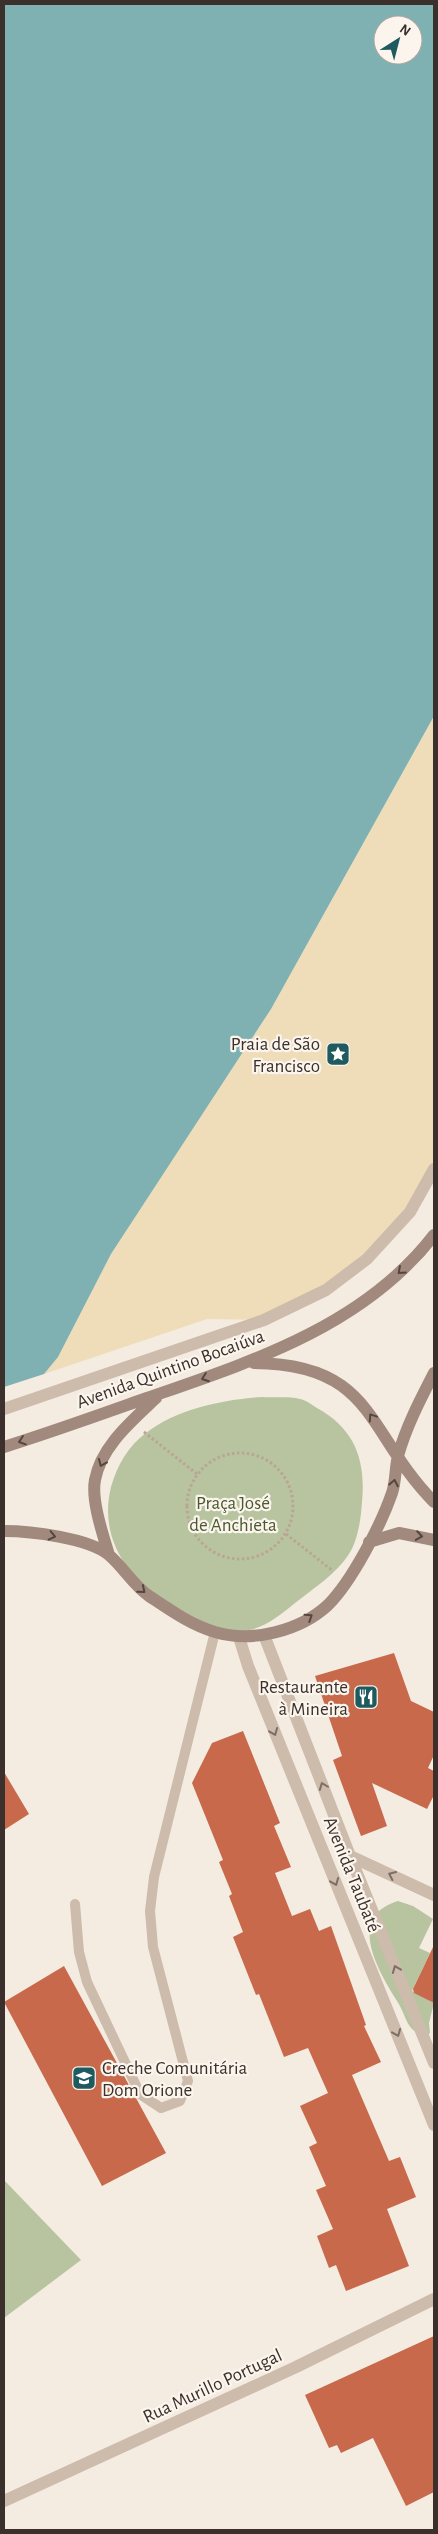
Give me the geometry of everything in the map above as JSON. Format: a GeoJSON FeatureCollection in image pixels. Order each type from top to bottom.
{"type":"FeatureCollection","features":[{"type":"Feature","properties":{"kind":"main road","name":"Avenida Quintino Bocaiúva"},"geometry":{"type":"LineString","coordinates":[[4,1447],[250,1363],[327,1325],[366,1302],[408,1265],[434,1235]]}},
{"type":"Feature","properties":{"kind":"main road"},"geometry":{"type":"LineString","coordinates":[[250,1363],[278,1363],[310,1370],[331,1378],[352,1392],[368,1410],[409,1475],[434,1502]]}},
{"type":"Feature","properties":{"kind":"main road"},"geometry":{"type":"LineString","coordinates":[[160,1394],[129,1424],[107,1451],[95,1480],[98,1518],[109,1554],[140,1590],[186,1620],[215,1632],[240,1637],[264,1635],[302,1622],[328,1605],[347,1582],[369,1542],[391,1495],[398,1458],[410,1420],[434,1373]]}},
{"type":"Feature","properties":{"kind":"main road"},"geometry":{"type":"LineString","coordinates":[[4,1531],[32,1532],[83,1543],[109,1554]]}},
{"type":"Feature","properties":{"kind":"main road"},"geometry":{"type":"LineString","coordinates":[[369,1542],[399,1533],[434,1540]]}},
{"type":"Feature","properties":{"kind":"street"},"geometry":{"type":"LineString","coordinates":[[4,1409],[264,1320],[326,1290],[367,1258],[410,1212],[434,1169]]}},
{"type":"Feature","properties":{"kind":"street","name":"Avenida Taubaté"},"geometry":{"type":"LineString","coordinates":[[264,1635],[350,1856],[434,2063]]}},
{"type":"Feature","properties":{"kind":"street","name":"Avenida Taubaté"},"geometry":{"type":"LineString","coordinates":[[240,1637],[248,1666],[434,2125]]}},
{"type":"Feature","properties":{"kind":"street"},"geometry":{"type":"LineString","coordinates":[[350,1856],[434,1894]]}},
{"type":"Feature","properties":{"kind":"street","name":"Rua Murillo Portugal"},"geometry":{"type":"LineString","coordinates":[[4,2501],[296,2367],[434,2298]]}},
{"type":"Feature","properties":{"kind":"lane"},"geometry":{"type":"LineString","coordinates":[[75,1904],[79,1952],[87,1982],[140,2094],[161,2108],[180,2101],[188,2081],[153,1947],[150,1911],[154,1877],[215,1632]]}},
{"type":"Feature","properties":{"kind":"path"},"geometry":{"type":"LineString","coordinates":[[129,1424],[145,1433],[197,1474]]}},
{"type":"Feature","properties":{"kind":"path"},"geometry":{"type":"LineString","coordinates":[[243,1452],[261,1456],[276,1466],[288,1481],[294,1498],[293,1517],[286,1534],[275,1547],[260,1555],[244,1559],[227,1558],[211,1551],[199,1539],[190,1525],[186,1508],[188,1491],[197,1474],[208,1462],[225,1454],[243,1452]]}},
{"type":"Feature","properties":{"kind":"path"},"geometry":{"type":"LineString","coordinates":[[286,1534],[347,1582]]}},
{"type":"Feature","properties":{"kind":"green space","name":"Praça José de Anchieta"},"geometry":{"type":"Polygon","coordinates":[[[262,1397],[302,1400],[330,1416],[341,1426],[349,1436],[360,1459],[363,1487],[362,1508],[355,1542],[349,1554],[338,1568],[276,1618],[254,1629],[246,1631],[229,1630],[212,1625],[174,1606],[143,1585],[131,1572],[113,1541],[109,1524],[108,1506],[111,1487],[120,1464],[134,1444],[146,1433],[172,1418],[201,1407],[232,1400],[262,1397]]]}},
{"type":"Feature","properties":{"kind":"green space"},"geometry":{"type":"Polygon","coordinates":[[[398,1901],[413,1906],[433,1919],[419,1948],[430,1953],[412,1991],[434,2003],[429,2023],[430,2033],[425,2037],[413,2030],[407,2022],[375,1961],[371,1946],[370,1932],[373,1919],[382,1909],[398,1901]]]}},
{"type":"Feature","properties":{"kind":"green space"},"geometry":{"type":"Polygon","coordinates":[[[4,2180],[81,2260],[4,2318],[4,2180]]]}},
{"type":"Feature","properties":{"kind":"sand","name":"Praia de São Francisco"},"geometry":{"type":"Polygon","coordinates":[[[434,716],[434,1169],[410,1212],[367,1259],[264,1320],[207,1319],[44,1374],[58,1357],[111,1254],[271,1009],[434,716]]]}},
{"type":"Feature","properties":{"kind":"water"},"geometry":{"type":"Polygon","coordinates":[[[4,4],[434,4],[434,716],[271,1009],[111,1254],[58,1357],[44,1374],[4,1387],[4,4]]]}},
{"type":"Feature","properties":{"kind":"building"},"geometry":{"type":"Polygon","coordinates":[[[394,1653],[411,1701],[434,1712],[434,1755],[428,1768],[434,1771],[434,1795],[427,1809],[372,1783],[387,1826],[361,1836],[333,1760],[342,1756],[315,1676],[394,1653]]]}},
{"type":"Feature","properties":{"kind":"building"},"geometry":{"type":"Polygon","coordinates":[[[243,1731],[280,1823],[274,1826],[291,1867],[275,1873],[292,1916],[310,1909],[319,1931],[331,1926],[366,2025],[364,2026],[381,2062],[352,2075],[389,2161],[400,2157],[416,2197],[387,2209],[409,2266],[346,2291],[336,2265],[329,2268],[317,2236],[333,2229],[316,2190],[326,2186],[309,2147],[317,2143],[300,2106],[328,2093],[308,2048],[284,2057],[259,1994],[256,1995],[233,1937],[243,1932],[229,1896],[232,1894],[219,1862],[223,1860],[192,1783],[212,1743],[243,1731]]]}},
{"type":"Feature","properties":{"kind":"building"},"geometry":{"type":"Polygon","coordinates":[[[4,1772],[29,1814],[4,1830],[4,1772]]]}},
{"type":"Feature","properties":{"kind":"building"},"geometry":{"type":"Polygon","coordinates":[[[434,1945],[434,2003],[414,1993],[413,1989],[434,1945]]]}},
{"type":"Feature","properties":{"kind":"building","name":"Creche Comunitária Dom Orione"},"geometry":{"type":"Polygon","coordinates":[[[64,1966],[166,2153],[102,2186],[4,2002],[64,1966]]]}},
{"type":"Feature","properties":{"kind":"building"},"geometry":{"type":"Polygon","coordinates":[[[434,2336],[434,2492],[406,2506],[373,2438],[341,2453],[337,2445],[329,2448],[305,2395],[434,2336]]]}},
{"type":"Feature","properties":{"kind":"place","name":"Praia de São Francisco"},"geometry":{"type":"Point","coordinates":[338,1054]}},
{"type":"Feature","properties":{"kind":"place","name":"Restaurante à Mineira"},"geometry":{"type":"Point","coordinates":[366,1697]}},
{"type":"Feature","properties":{"kind":"place","name":"Creche Comunitária Dom Orione"},"geometry":{"type":"Point","coordinates":[84,2078]}}]}
